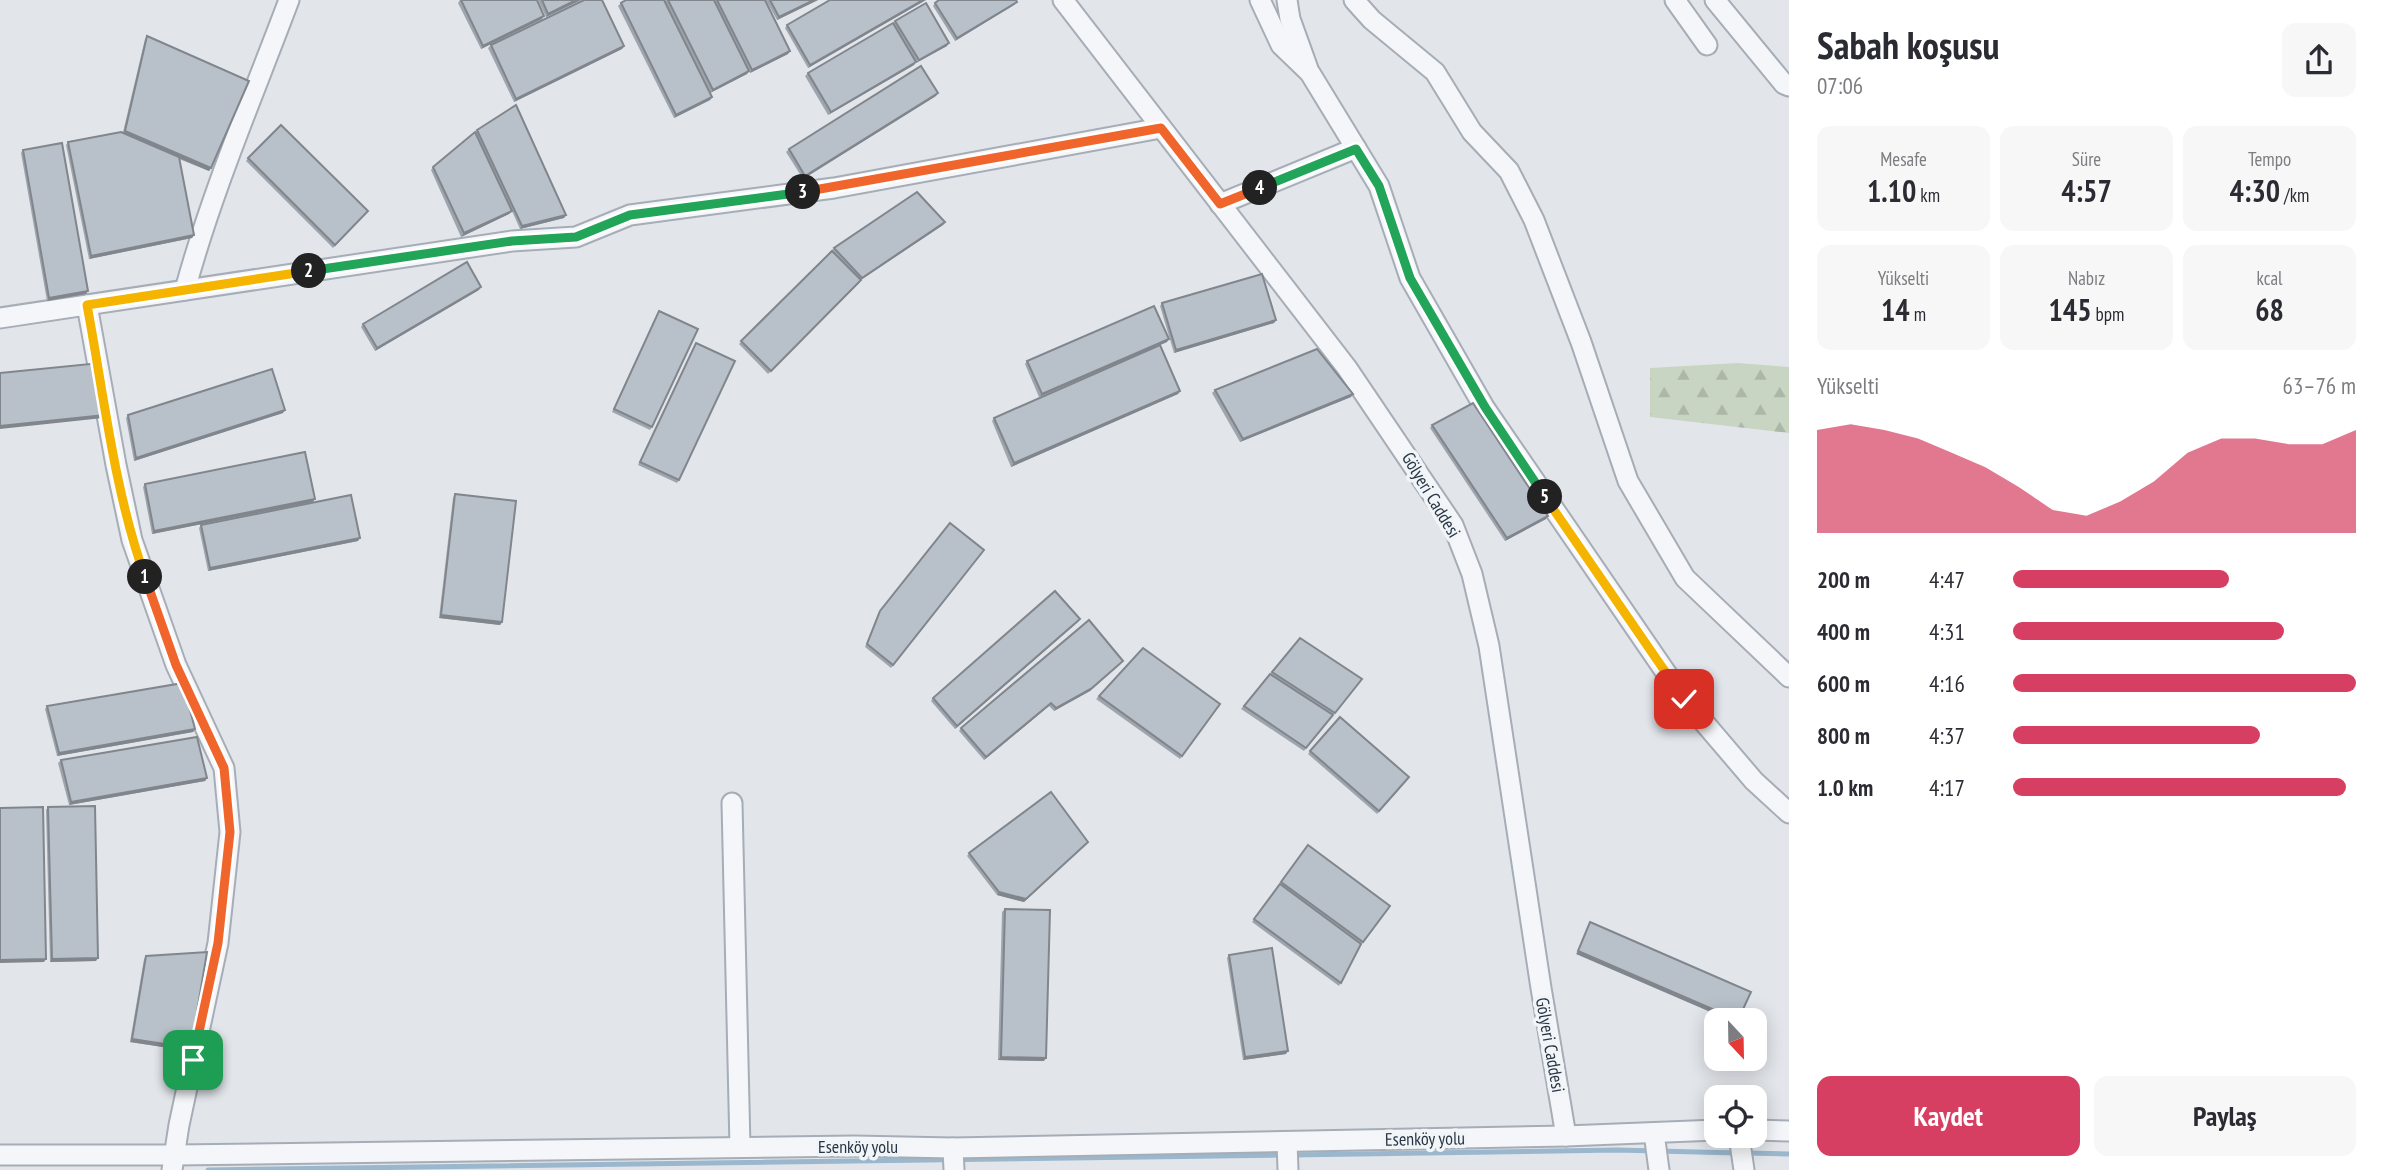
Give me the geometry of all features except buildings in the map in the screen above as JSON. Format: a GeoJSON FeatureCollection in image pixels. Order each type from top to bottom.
{"type":"FeatureCollection","features":[{"type":"Feature","properties":{"kind":"street"},"geometry":{"type":"LineString","coordinates":[[185,290],[228,158],[289,0]]}},
{"type":"Feature","properties":{"kind":"street","name":"Gölyeri Caddesi"},"geometry":{"type":"LineString","coordinates":[[1063,0],[1347,368],[1453,525],[1472,574],[1489,646],[1566,1136]]}},
{"type":"Feature","properties":{"kind":"street"},"geometry":{"type":"LineString","coordinates":[[1260,0],[1281,45],[1310,73]]}},
{"type":"Feature","properties":{"kind":"street"},"geometry":{"type":"LineString","coordinates":[[1287,0],[1290,19],[1310,73],[1379,186],[1410,278],[1485,407],[1684,699],[1754,781],[1789,813]]}},
{"type":"Feature","properties":{"kind":"street"},"geometry":{"type":"LineString","coordinates":[[1354,0],[1371,20],[1435,72],[1472,132],[1509,171],[1534,220],[1581,342],[1628,481],[1685,578],[1789,677]]}},
{"type":"Feature","properties":{"kind":"street"},"geometry":{"type":"LineString","coordinates":[[1675,0],[1707,45]]}},
{"type":"Feature","properties":{"kind":"street"},"geometry":{"type":"LineString","coordinates":[[1716,0],[1784,84],[1789,86]]}},
{"type":"Feature","properties":{"kind":"street"},"geometry":{"type":"LineString","coordinates":[[0,318],[512,241],[576,237],[630,215],[834,188],[1161,128]]}},
{"type":"Feature","properties":{"kind":"street"},"geometry":{"type":"LineString","coordinates":[[1220,204],[1356,149]]}},
{"type":"Feature","properties":{"kind":"street"},"geometry":{"type":"LineString","coordinates":[[87,305],[132,541],[176,665],[224,768],[230,832],[218,943],[173,1163]]}},
{"type":"Feature","properties":{"kind":"street"},"geometry":{"type":"LineString","coordinates":[[732,803],[740,1147]]}},
{"type":"Feature","properties":{"kind":"street"},"geometry":{"type":"LineString","coordinates":[[1767,1130],[1789,1131]]}},
{"type":"Feature","properties":{"kind":"street","name":"Esenköy yolu"},"geometry":{"type":"LineString","coordinates":[[0,1155],[173,1163],[854,1146],[953,1159],[1287,1156],[1566,1136],[1656,1151],[1704,1134]]}},
{"type":"Feature","properties":{"kind":"green space"},"geometry":{"type":"Polygon","coordinates":[[[1738,363],[1789,367],[1789,433],[1650,417],[1650,368],[1738,363]]]}},
{"type":"Feature","properties":{"kind":"waterway"},"geometry":{"type":"LineString","coordinates":[[1292,1155],[1617,1150],[1737,1153]]}},
{"type":"Feature","properties":{"kind":"waterway"},"geometry":{"type":"LineString","coordinates":[[1747,1153],[1789,1154]]}},
{"type":"Feature","properties":{"kind":"waterway"},"geometry":{"type":"LineString","coordinates":[[208,1170],[1282,1155]]}},
{"type":"Feature","properties":{"kind":"route"},"geometry":{"type":"LineString","coordinates":[[193,1060],[218,943],[230,832],[224,768],[176,665],[132,541],[87,305],[512,241],[576,237],[630,215],[834,188],[1161,128],[1220,204],[1356,149],[1379,186],[1410,278],[1485,407],[1684,699]]}}]}
